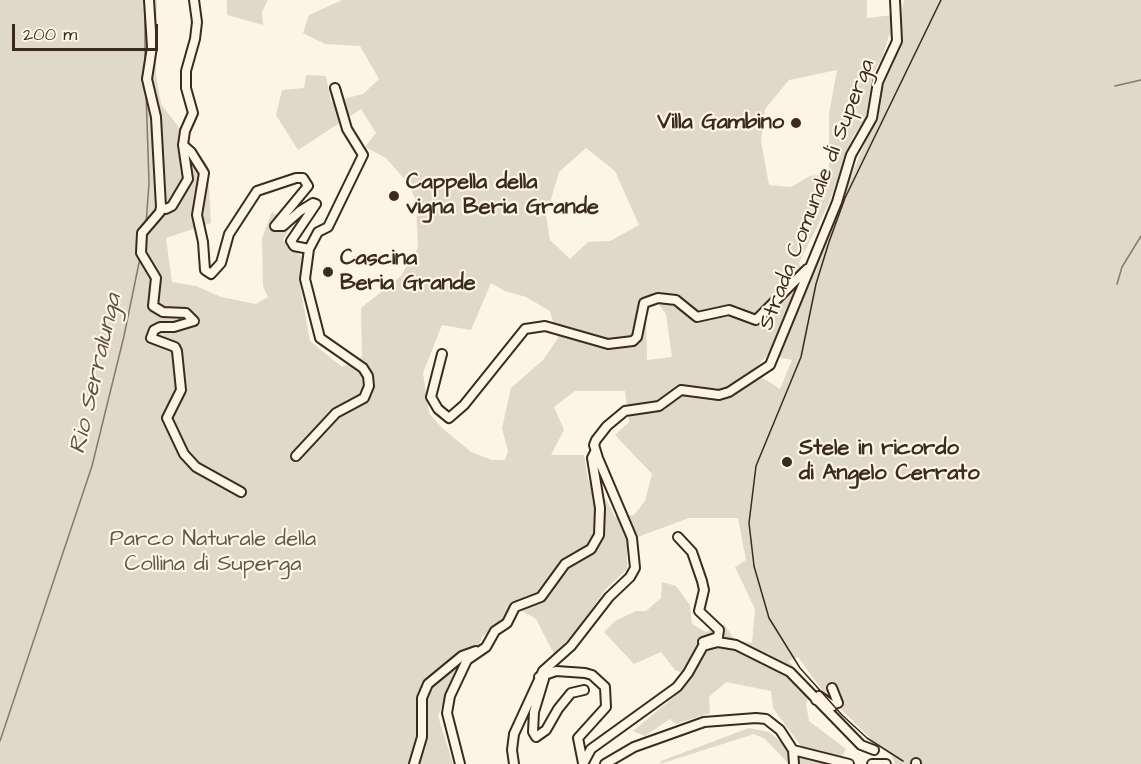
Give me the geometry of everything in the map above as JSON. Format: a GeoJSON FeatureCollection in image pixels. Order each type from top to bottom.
{"type":"FeatureCollection","features":[{"type":"Feature","properties":{"kind":"street"},"geometry":{"type":"LineString","coordinates":[[149,0],[152,47],[147,79],[156,117],[161,207],[160,212],[141,237],[141,253],[156,278],[153,306],[163,312],[186,313],[194,321],[174,327],[160,327],[151,333],[152,340],[170,345],[177,351],[182,390],[167,418],[175,438],[191,462],[241,492]]}},
{"type":"Feature","properties":{"kind":"street"},"geometry":{"type":"LineString","coordinates":[[161,207],[166,209],[172,206],[188,179],[183,145],[185,131],[193,113],[186,88],[186,71],[197,22],[194,0]]}},
{"type":"Feature","properties":{"kind":"street","name":"Strada Comunale di Superga"},"geometry":{"type":"LineString","coordinates":[[596,452],[594,445],[600,434],[625,411],[659,405],[681,390],[719,395],[729,392],[770,365],[837,202],[851,155],[872,118],[876,88],[896,46],[895,0]]}},
{"type":"Feature","properties":{"kind":"street"},"geometry":{"type":"LineString","coordinates":[[296,456],[336,413],[364,398],[369,386],[369,376],[363,368],[320,338],[304,279],[309,249],[318,232],[328,227],[363,155],[347,129],[335,88]]}},
{"type":"Feature","properties":{"kind":"street"},"geometry":{"type":"LineString","coordinates":[[183,145],[191,152],[204,173],[197,214],[208,273],[214,272],[221,263],[229,234],[257,191],[296,178],[306,180],[308,186],[275,226],[283,226],[306,207],[316,204],[291,241],[294,246],[309,249]]}},
{"type":"Feature","properties":{"kind":"street"},"geometry":{"type":"LineString","coordinates":[[442,354],[431,397],[438,409],[449,418],[464,405],[525,329],[545,326],[608,344],[633,341],[637,337],[644,303],[658,298],[676,300],[697,317],[729,310],[756,320],[812,263]]}},
{"type":"Feature","properties":{"kind":"street"},"geometry":{"type":"LineString","coordinates":[[460,764],[447,713],[450,696],[468,660],[486,647],[495,631],[507,623],[515,607],[541,597],[565,564],[591,549],[599,535],[600,508],[592,458],[596,452]]}},
{"type":"Feature","properties":{"kind":"street"},"geometry":{"type":"LineString","coordinates":[[514,764],[512,750],[514,734],[548,665],[578,639],[609,597],[630,578],[635,568],[632,538],[596,452]]}},
{"type":"Feature","properties":{"kind":"street"},"geometry":{"type":"LineString","coordinates":[[583,764],[591,749],[676,687],[688,674],[705,640],[720,635],[699,611],[704,590],[702,581],[692,552],[678,537]]}},
{"type":"Feature","properties":{"kind":"street"},"geometry":{"type":"LineString","coordinates":[[703,646],[717,642],[736,645],[790,672],[861,745],[874,750]]}},
{"type":"Feature","properties":{"kind":"street"},"geometry":{"type":"LineString","coordinates":[[414,764],[422,737],[422,698],[428,684],[462,656],[486,647]]}},
{"type":"Feature","properties":{"kind":"street"},"geometry":{"type":"LineString","coordinates":[[542,677],[556,671],[585,673],[592,675],[605,687],[606,707],[578,738],[583,764]]}},
{"type":"Feature","properties":{"kind":"street"},"geometry":{"type":"LineString","coordinates":[[542,677],[534,712],[533,732],[536,736],[546,730],[558,709],[571,693],[584,690]]}},
{"type":"Feature","properties":{"kind":"street"},"geometry":{"type":"LineString","coordinates":[[816,700],[819,696],[835,705],[838,698],[832,688]]}},
{"type":"Feature","properties":{"kind":"street"},"geometry":{"type":"LineString","coordinates":[[605,764],[634,747],[704,722],[732,718],[766,720],[776,726],[797,751],[849,764]]}},
{"type":"Feature","properties":{"kind":"street"},"geometry":{"type":"LineString","coordinates":[[795,762],[797,751]]}},
{"type":"Feature","properties":{"kind":"street"},"geometry":{"type":"LineString","coordinates":[[872,764],[886,764]]}},
{"type":"Feature","properties":{"kind":"green space","name":"Parco Naturale della Collina di Superga"},"geometry":{"type":"Polygon","coordinates":[[[0,0],[157,0],[156,75],[161,104],[208,166],[211,223],[166,238],[172,282],[196,286],[221,297],[256,304],[268,297],[263,286],[262,238],[272,212],[291,225],[283,240],[302,257],[300,286],[310,341],[342,367],[362,357],[361,308],[401,276],[418,248],[416,200],[407,182],[386,158],[365,147],[376,133],[361,109],[298,150],[276,115],[282,90],[304,88],[306,75],[326,76],[331,102],[363,94],[379,79],[360,46],[325,44],[303,33],[309,15],[342,0],[867,0],[867,18],[901,14],[904,0],[1141,0],[1141,764],[895,764],[892,756],[875,743],[822,690],[798,657],[789,661],[811,687],[806,704],[809,721],[846,749],[842,756],[803,749],[773,708],[771,691],[726,682],[709,697],[710,713],[676,724],[670,719],[645,736],[633,731],[674,697],[692,676],[675,670],[661,652],[634,664],[604,632],[615,621],[636,611],[646,611],[661,598],[662,582],[676,586],[690,605],[692,624],[706,632],[724,624],[735,640],[752,643],[755,609],[735,567],[746,560],[738,518],[689,518],[627,541],[627,569],[605,590],[577,630],[554,654],[536,619],[519,609],[482,637],[479,645],[473,646],[457,668],[438,716],[453,764],[0,764],[0,0]],[[889,35],[882,59],[873,73],[866,118],[853,137],[829,203],[799,263],[807,285],[875,118],[881,89],[893,65],[903,36],[889,35]],[[837,70],[789,80],[765,109],[761,141],[769,185],[791,187],[810,176],[829,174],[829,114],[837,70]],[[586,148],[559,172],[546,216],[550,240],[570,259],[588,242],[610,241],[639,225],[615,171],[586,148]],[[491,283],[471,330],[442,325],[423,373],[429,413],[442,428],[471,452],[492,460],[505,460],[508,451],[502,428],[511,388],[543,360],[558,338],[550,311],[526,297],[505,291],[491,283]],[[656,301],[646,310],[647,360],[672,357],[666,314],[656,301]],[[768,355],[752,371],[780,389],[792,360],[768,355]],[[575,391],[554,407],[564,430],[551,455],[584,455],[588,480],[607,501],[615,517],[634,515],[645,501],[652,474],[615,435],[629,422],[625,391],[575,391]]]}},
{"type":"Feature","properties":{"kind":"green space"},"geometry":{"type":"Polygon","coordinates":[[[227,0],[268,0],[262,12],[263,25],[227,15],[227,0]]]}},
{"type":"Feature","properties":{"kind":"green space"},"geometry":{"type":"Polygon","coordinates":[[[749,728],[769,732],[798,756],[855,764],[789,764],[765,739],[754,734],[660,764],[661,761],[749,728]]]}},
{"type":"Feature","properties":{"kind":"waterway","name":"Rio Serralunga"},"geometry":{"type":"LineString","coordinates":[[145,1],[145,68]]}},
{"type":"Feature","properties":{"kind":"waterway"},"geometry":{"type":"LineString","coordinates":[[1115,86],[1141,80]]}},
{"type":"Feature","properties":{"kind":"waterway","name":"Rio Serralunga"},"geometry":{"type":"LineString","coordinates":[[146,91],[149,183],[146,224]]}},
{"type":"Feature","properties":{"kind":"waterway"},"geometry":{"type":"LineString","coordinates":[[1117,284],[1122,267],[1141,236]]}},
{"type":"Feature","properties":{"kind":"waterway","name":"Rio Serralunga"},"geometry":{"type":"LineString","coordinates":[[0,741],[92,466],[124,336],[140,258]]}},
{"type":"Feature","properties":{"kind":"tram line"},"geometry":{"type":"LineString","coordinates":[[903,761],[867,738],[842,715],[800,668],[769,618],[754,566],[749,523],[756,466],[801,357],[816,284],[845,198],[941,0]]}},
{"type":"Feature","properties":{"kind":"place","name":"Villa Gambino"},"geometry":{"type":"Point","coordinates":[796,123]}},
{"type":"Feature","properties":{"kind":"place","name":"Cappella della vigna Beria Grande"},"geometry":{"type":"Point","coordinates":[394,196]}},
{"type":"Feature","properties":{"kind":"place","name":"Cascina Beria Grande"},"geometry":{"type":"Point","coordinates":[328,272]}},
{"type":"Feature","properties":{"kind":"place","name":"Stele in ricordo di Angelo Cerrato"},"geometry":{"type":"Point","coordinates":[787,462]}}]}
